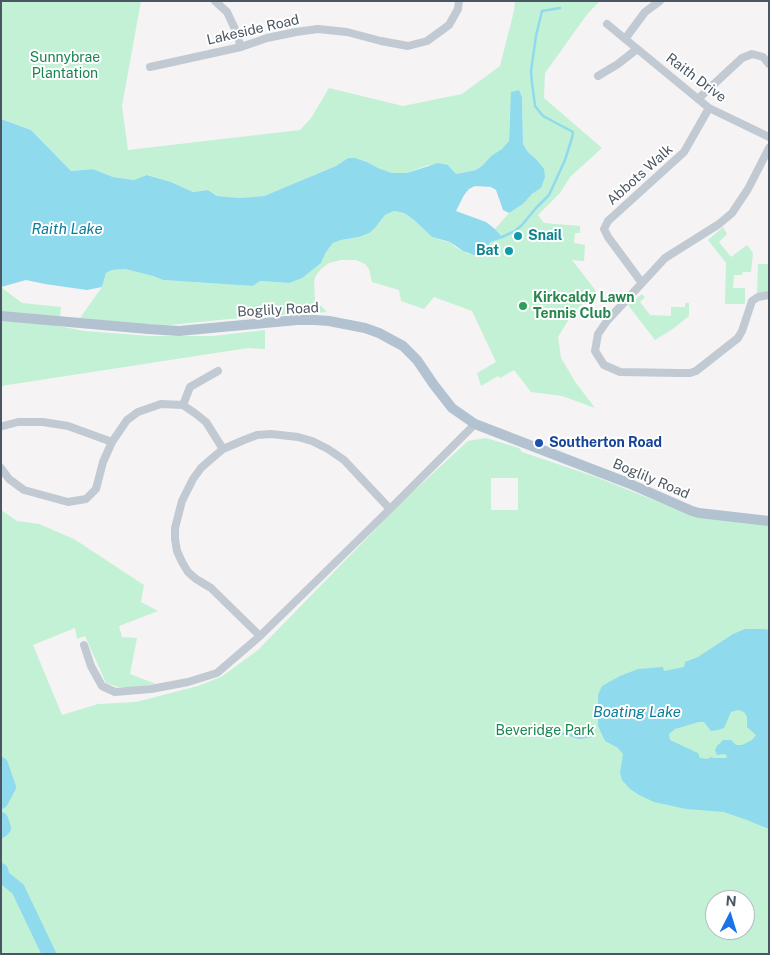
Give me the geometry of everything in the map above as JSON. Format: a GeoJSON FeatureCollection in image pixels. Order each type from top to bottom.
{"type":"FeatureCollection","features":[{"type":"Feature","properties":{"kind":"main road","name":"Boglily Road"},"geometry":{"type":"LineString","coordinates":[[1,316],[179,331],[297,320],[349,324],[379,333],[403,346],[417,360],[452,408],[475,424],[628,483],[692,511],[769,521]]}},
{"type":"Feature","properties":{"kind":"street"},"geometry":{"type":"LineString","coordinates":[[215,1],[227,12],[241,47]]}},
{"type":"Feature","properties":{"kind":"street","name":"Lakeside Road"},"geometry":{"type":"LineString","coordinates":[[150,67],[241,47],[267,38],[318,29],[347,32],[408,46],[426,41],[449,25],[458,9],[459,1]]}},
{"type":"Feature","properties":{"kind":"street"},"geometry":{"type":"LineString","coordinates":[[625,39],[645,12],[660,1]]}},
{"type":"Feature","properties":{"kind":"street","name":"Raith Drive"},"geometry":{"type":"LineString","coordinates":[[607,24],[708,108],[769,136]]}},
{"type":"Feature","properties":{"kind":"street"},"geometry":{"type":"LineString","coordinates":[[598,76],[618,64],[637,49]]}},
{"type":"Feature","properties":{"kind":"street"},"geometry":{"type":"LineString","coordinates":[[698,99],[742,58],[752,54],[763,57],[769,64]]}},
{"type":"Feature","properties":{"kind":"street","name":"Abbots Walk"},"geometry":{"type":"LineString","coordinates":[[642,283],[604,229],[608,221],[684,152],[708,108]]}},
{"type":"Feature","properties":{"kind":"street"},"geometry":{"type":"LineString","coordinates":[[769,148],[748,189],[732,213],[719,224],[664,258],[607,321],[598,334],[595,351],[604,365],[620,372],[684,373],[696,371],[738,338],[752,301],[758,297],[769,295]]}},
{"type":"Feature","properties":{"kind":"street"},"geometry":{"type":"LineString","coordinates":[[182,405],[190,387],[218,370]]}},
{"type":"Feature","properties":{"kind":"street"},"geometry":{"type":"LineString","coordinates":[[1,468],[8,479],[24,490],[68,502],[86,499],[96,489],[103,462],[112,442],[126,420],[138,412],[161,404],[182,405],[206,422],[223,449]]}},
{"type":"Feature","properties":{"kind":"street"},"geometry":{"type":"LineString","coordinates":[[2,426],[18,422],[43,422],[68,426],[112,442]]}},
{"type":"Feature","properties":{"kind":"street"},"geometry":{"type":"LineString","coordinates":[[84,645],[91,666],[102,686],[115,692],[151,689],[188,682],[217,673],[260,636],[475,424]]}},
{"type":"Feature","properties":{"kind":"street"},"geometry":{"type":"LineString","coordinates":[[260,636],[211,588],[188,572],[177,551],[175,528],[182,501],[201,468],[223,449],[250,438],[271,434],[298,436],[328,448],[344,460],[390,509]]}},
{"type":"Feature","properties":{"kind":"green space","name":"Sunnybrae Plantation"},"geometry":{"type":"Polygon","coordinates":[[[1,1],[141,1],[122,106],[128,150],[300,130],[311,118],[329,88],[403,106],[462,94],[500,66],[515,1],[600,1],[588,13],[545,73],[544,98],[602,148],[570,177],[560,193],[538,215],[544,223],[580,226],[580,233],[575,233],[574,243],[585,245],[584,261],[572,260],[596,291],[572,314],[558,337],[561,358],[576,383],[595,408],[562,396],[531,392],[514,370],[500,378],[498,376],[481,386],[477,373],[496,362],[472,311],[434,297],[424,309],[401,301],[399,290],[372,282],[369,269],[365,264],[356,260],[341,260],[329,263],[315,277],[315,300],[327,312],[169,325],[136,324],[80,318],[102,287],[106,273],[112,270],[125,269],[163,280],[253,286],[260,281],[289,283],[321,263],[333,243],[359,237],[375,228],[385,215],[394,211],[404,213],[432,237],[450,242],[455,247],[469,254],[481,252],[491,242],[502,238],[495,229],[509,213],[523,204],[541,188],[536,159],[523,144],[522,97],[519,90],[510,111],[509,141],[503,149],[491,156],[476,170],[456,174],[448,165],[428,165],[407,173],[392,173],[367,162],[348,158],[336,166],[264,196],[240,198],[217,196],[208,190],[193,192],[171,182],[148,175],[134,180],[113,177],[93,169],[71,171],[31,130],[1,119],[1,1]]]}},
{"type":"Feature","properties":{"kind":"green space"},"geometry":{"type":"Polygon","coordinates":[[[723,227],[727,234],[719,242],[731,257],[747,245],[753,253],[751,272],[734,275],[733,288],[745,288],[745,304],[725,304],[726,263],[708,240],[723,227]]]}},
{"type":"Feature","properties":{"kind":"green space"},"geometry":{"type":"Polygon","coordinates":[[[758,264],[769,264],[769,291],[757,294],[758,264]]]}},
{"type":"Feature","properties":{"kind":"green space"},"geometry":{"type":"Polygon","coordinates":[[[1,287],[22,303],[61,307],[60,317],[1,312],[1,287]]]}},
{"type":"Feature","properties":{"kind":"green space"},"geometry":{"type":"Polygon","coordinates":[[[642,294],[645,297],[640,302],[650,315],[671,316],[671,307],[685,307],[685,303],[689,303],[689,316],[655,340],[628,305],[642,294]]]}},
{"type":"Feature","properties":{"kind":"green space"},"geometry":{"type":"Polygon","coordinates":[[[1,321],[41,323],[85,331],[150,336],[213,336],[265,330],[265,349],[248,348],[1,386],[1,321]]]}},
{"type":"Feature","properties":{"kind":"green space","name":"Beveridge Park"},"geometry":{"type":"Polygon","coordinates":[[[486,438],[519,448],[522,452],[596,477],[696,517],[769,525],[769,954],[1,954],[1,510],[17,521],[39,524],[74,539],[144,585],[141,602],[158,611],[119,626],[122,637],[137,638],[130,674],[156,684],[118,687],[106,683],[85,636],[77,639],[75,628],[33,645],[62,715],[98,704],[136,702],[198,686],[221,677],[258,650],[404,500],[468,441],[486,438]],[[491,478],[491,510],[518,510],[518,478],[491,478]]]}},
{"type":"Feature","properties":{"kind":"water","name":"Raith Lake"},"geometry":{"type":"Polygon","coordinates":[[[519,90],[522,97],[523,144],[544,169],[545,177],[541,188],[523,204],[509,213],[503,210],[496,190],[491,187],[475,186],[469,189],[456,211],[486,222],[503,238],[491,242],[482,252],[474,255],[463,251],[450,242],[432,237],[404,213],[394,211],[385,215],[369,233],[333,243],[321,263],[302,278],[289,283],[260,281],[253,286],[163,280],[125,269],[112,270],[106,273],[102,287],[87,290],[26,280],[1,287],[1,119],[31,130],[71,171],[93,169],[113,177],[134,180],[147,175],[171,182],[193,192],[208,190],[217,196],[240,198],[264,196],[336,166],[348,158],[367,162],[392,173],[407,173],[438,163],[448,165],[456,174],[476,170],[509,141],[511,92],[519,90]]]}},
{"type":"Feature","properties":{"kind":"water","name":"Boating Lake"},"geometry":{"type":"Polygon","coordinates":[[[745,629],[769,630],[769,829],[724,812],[686,809],[654,802],[639,795],[622,780],[620,773],[623,754],[618,748],[605,741],[598,726],[598,695],[602,686],[638,669],[663,667],[664,671],[684,667],[685,662],[698,657],[733,634],[745,629]],[[738,710],[731,712],[724,728],[718,730],[711,731],[704,722],[675,729],[669,734],[670,740],[698,753],[700,758],[726,758],[725,754],[717,755],[715,750],[723,740],[731,740],[736,745],[742,745],[752,740],[756,735],[747,727],[747,717],[744,712],[738,710]]]}},
{"type":"Feature","properties":{"kind":"waterway"},"geometry":{"type":"LineString","coordinates":[[502,237],[515,231],[522,225],[549,195],[565,160],[572,138],[573,132],[543,116],[535,106],[532,83],[531,71],[542,11],[560,8]]}},
{"type":"Feature","properties":{"kind":"waterway"},"geometry":{"type":"LineString","coordinates":[[560,734],[566,733],[579,738],[591,736]]}},
{"type":"Feature","properties":{"kind":"waterway"},"geometry":{"type":"LineString","coordinates":[[1,764],[9,787],[1,802]]}},
{"type":"Feature","properties":{"kind":"waterway"},"geometry":{"type":"LineString","coordinates":[[1,819],[4,828],[1,831]]}},
{"type":"Feature","properties":{"kind":"waterway"},"geometry":{"type":"LineString","coordinates":[[1,870],[3,877],[18,889],[49,954]]}},
{"type":"Feature","properties":{"kind":"place","name":"Snail"},"geometry":{"type":"Point","coordinates":[518,236]}},
{"type":"Feature","properties":{"kind":"place","name":"Bat"},"geometry":{"type":"Point","coordinates":[509,251]}},
{"type":"Feature","properties":{"kind":"place","name":"Kirkcaldy Lawn Tennis Club"},"geometry":{"type":"Point","coordinates":[523,306]}},
{"type":"Feature","properties":{"kind":"place","name":"Southerton Road"},"geometry":{"type":"Point","coordinates":[539,443]}}]}
